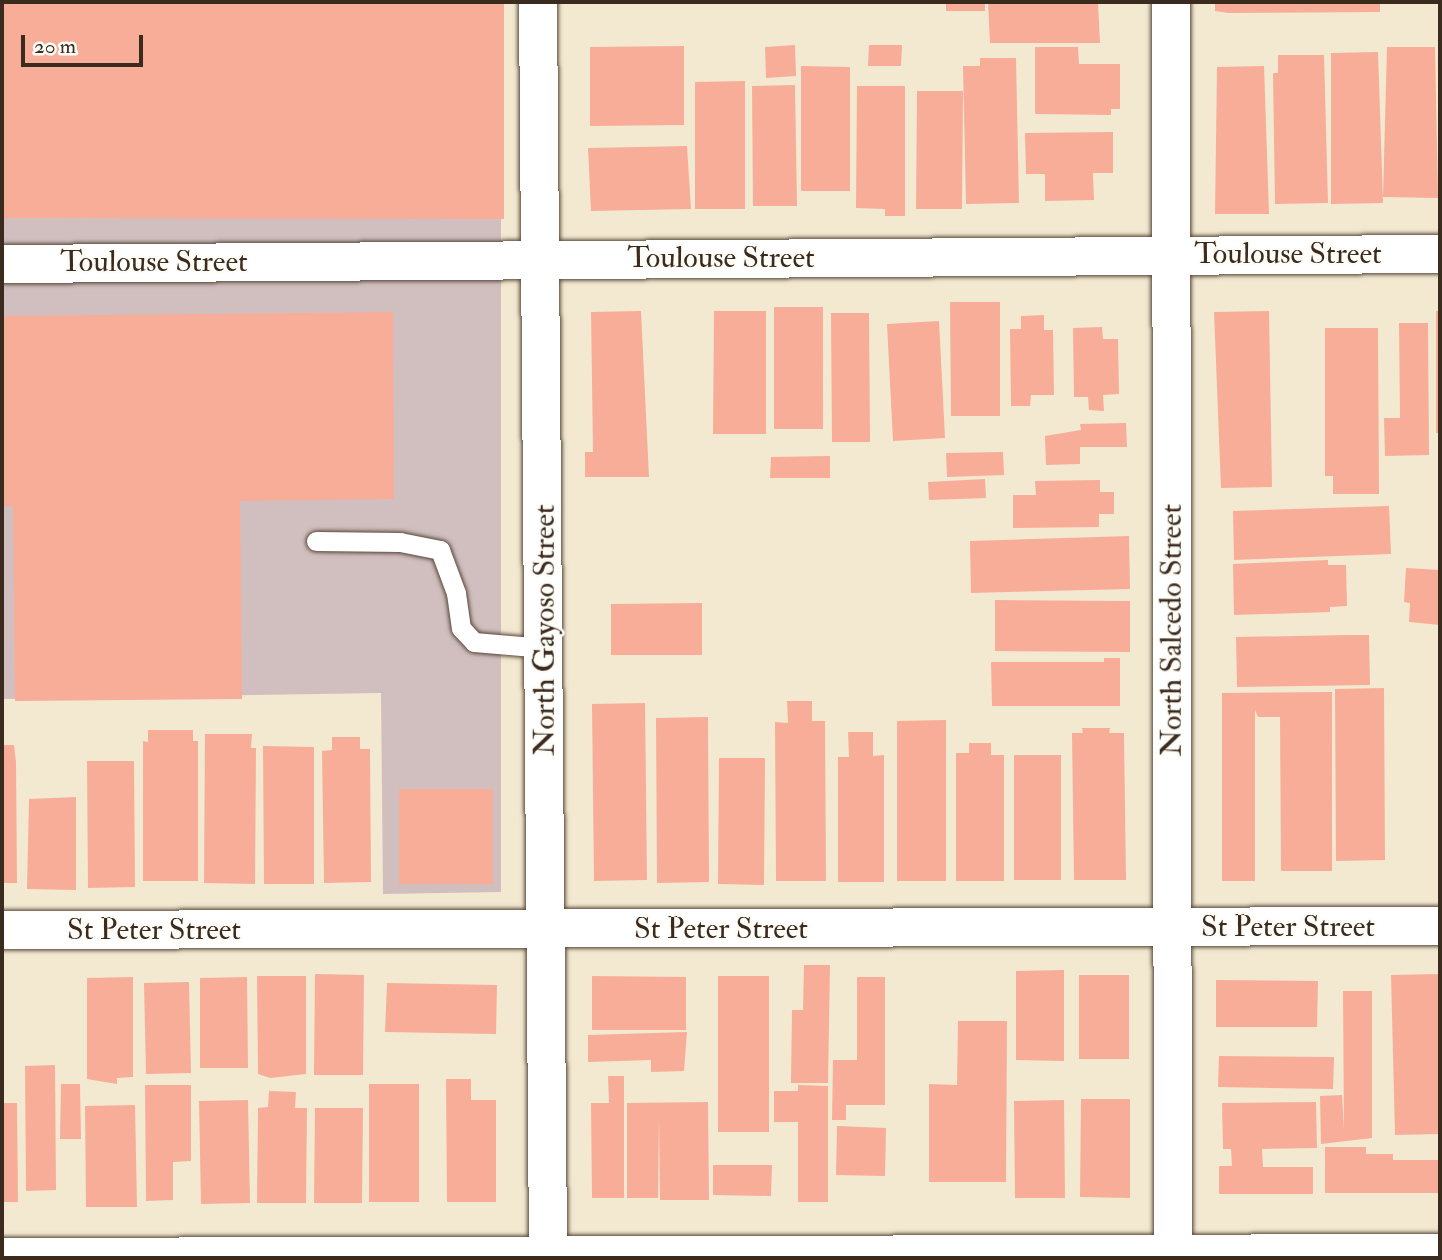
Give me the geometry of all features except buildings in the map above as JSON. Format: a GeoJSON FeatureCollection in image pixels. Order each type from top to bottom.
{"type":"FeatureCollection","features":[{"type":"Feature","properties":{"kind":"street","name":"North Gayoso Street"},"geometry":{"type":"LineString","coordinates":[[538,2],[548,1257]]}},
{"type":"Feature","properties":{"kind":"street","name":"North Salcedo Street"},"geometry":{"type":"LineString","coordinates":[[1171,2],[1173,1256]]}},
{"type":"Feature","properties":{"kind":"street","name":"Toulouse Street"},"geometry":{"type":"LineString","coordinates":[[2,264],[1440,254]]}},
{"type":"Feature","properties":{"kind":"street","name":"St Peter Street"},"geometry":{"type":"LineString","coordinates":[[2,930],[1440,926]]}},
{"type":"Feature","properties":{"kind":"street"},"geometry":{"type":"LineString","coordinates":[[2,1257],[1173,1256],[1440,1253]]}},
{"type":"Feature","properties":{"kind":"lane"},"geometry":{"type":"LineString","coordinates":[[316,541],[400,542],[440,550],[456,593],[461,628],[474,642],[545,648]]}},
{"type":"Feature","properties":{"kind":"shaded area"},"geometry":{"type":"Polygon","coordinates":[[[2,2],[501,2],[501,892],[383,894],[381,693],[2,699],[2,2]]]}}]}
